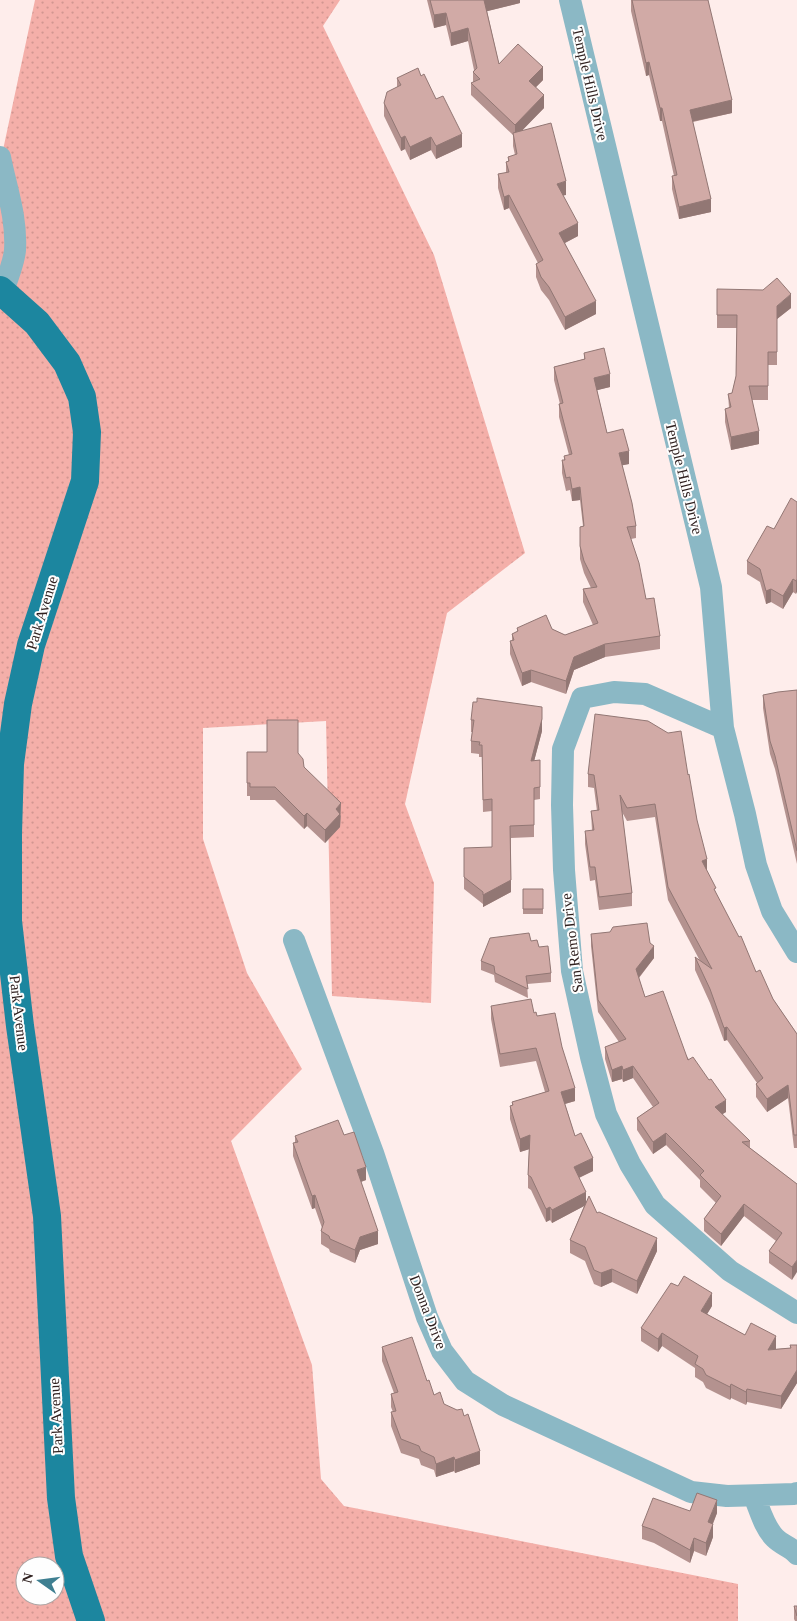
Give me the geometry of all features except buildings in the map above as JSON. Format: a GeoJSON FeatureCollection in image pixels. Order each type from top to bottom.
{"type":"FeatureCollection","features":[{"type":"Feature","properties":{"kind":"main road","name":"Park Avenue"},"geometry":{"type":"LineString","coordinates":[[2,291],[37,323],[66,363],[82,397],[88,432],[85,481],[31,645],[18,704],[10,764],[8,912],[20,1026],[46,1216],[61,1498],[69,1556],[91,1621]]}},
{"type":"Feature","properties":{"kind":"street","name":"Temple Hills Drive"},"geometry":{"type":"LineString","coordinates":[[570,0],[711,587],[723,728],[756,865],[772,911],[797,952]]}},
{"type":"Feature","properties":{"kind":"street"},"geometry":{"type":"LineString","coordinates":[[0,156],[5,182],[12,202],[15,251],[2,291]]}},
{"type":"Feature","properties":{"kind":"street","name":"San Remo Drive"},"geometry":{"type":"LineString","coordinates":[[723,728],[645,694],[614,692],[582,698],[563,749],[564,870],[572,970],[591,1057],[606,1114],[630,1164],[655,1204],[730,1271],[797,1313]]}},
{"type":"Feature","properties":{"kind":"street","name":"Donna Drive"},"geometry":{"type":"LineString","coordinates":[[294,940],[370,1144],[428,1317],[442,1351],[465,1380],[503,1405],[691,1492],[727,1496],[797,1493]]}},
{"type":"Feature","properties":{"kind":"street"},"geometry":{"type":"LineString","coordinates":[[754,1496],[766,1526],[776,1539],[791,1547],[797,1554]]}},
{"type":"Feature","properties":{"kind":"shaded area"},"geometry":{"type":"Polygon","coordinates":[[[35,0],[340,0],[323,26],[434,255],[525,553],[447,613],[405,804],[434,883],[431,1003],[332,996],[326,721],[203,728],[203,839],[247,973],[302,1069],[231,1141],[312,1365],[321,1479],[344,1506],[738,1584],[738,1621],[0,1621],[0,164],[35,0]]]}}]}
